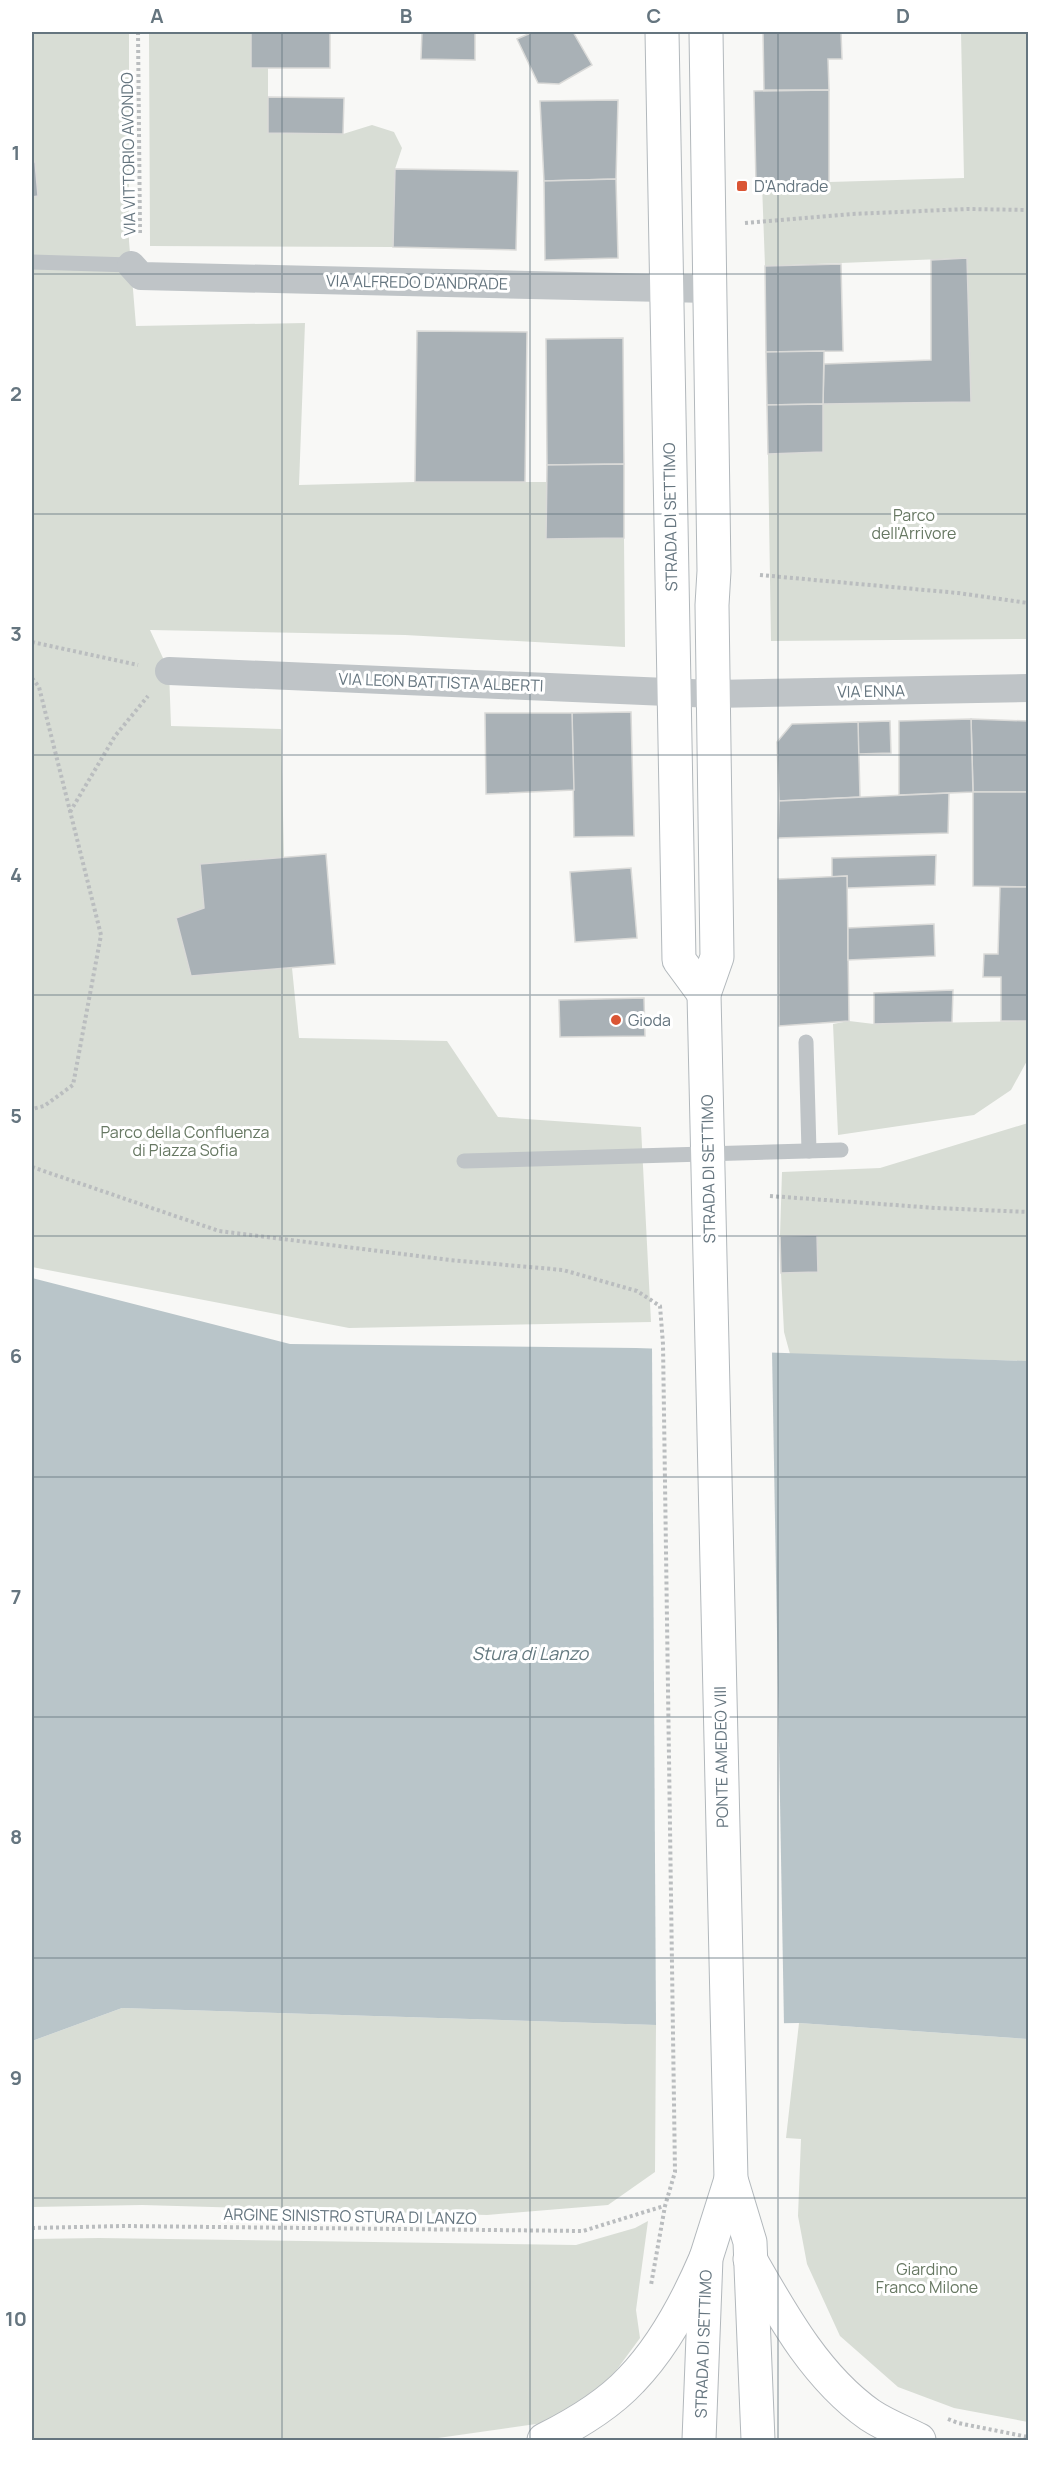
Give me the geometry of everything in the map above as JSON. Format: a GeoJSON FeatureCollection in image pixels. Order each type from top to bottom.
{"type":"FeatureCollection","features":[{"type":"Feature","properties":{"kind":"main road","name":"STRADA DI SETTIMO"},"geometry":{"type":"LineString","coordinates":[[662,32],[673,693],[680,960],[704,994]]}},
{"type":"Feature","properties":{"kind":"main road","name":"STRADA DI SETTIMO"},"geometry":{"type":"LineString","coordinates":[[706,32],[717,957],[704,994],[710,1154],[711,1344]]}},
{"type":"Feature","properties":{"kind":"main road","name":"PONTE AMEDEO VIII"},"geometry":{"type":"LineString","coordinates":[[711,1344],[731,2175]]}},
{"type":"Feature","properties":{"kind":"main road","name":"STRADA DI SETTIMO"},"geometry":{"type":"LineString","coordinates":[[699,2440],[706,2258],[731,2175]]}},
{"type":"Feature","properties":{"kind":"main road"},"geometry":{"type":"LineString","coordinates":[[731,2175],[750,2242],[758,2440]]}},
{"type":"Feature","properties":{"kind":"main road"},"geometry":{"type":"LineString","coordinates":[[544,2440],[600,2407],[631,2380],[660,2342],[706,2258]]}},
{"type":"Feature","properties":{"kind":"main road"},"geometry":{"type":"LineString","coordinates":[[750,2259],[782,2315],[834,2384],[871,2415],[919,2440]]}},
{"type":"Feature","properties":{"kind":"street","name":"VIA ALFREDO D'ANDRADE"},"geometry":{"type":"LineString","coordinates":[[136,270],[709,289]]}},
{"type":"Feature","properties":{"kind":"street","name":"VIA LEON BATTISTA ALBERTI"},"geometry":{"type":"LineString","coordinates":[[169,671],[714,694]]}},
{"type":"Feature","properties":{"kind":"street","name":"VIA ENNA"},"geometry":{"type":"LineString","coordinates":[[714,694],[1029,688]]}},
{"type":"Feature","properties":{"kind":"lane"},"geometry":{"type":"LineString","coordinates":[[32,262],[136,270]]}},
{"type":"Feature","properties":{"kind":"lane"},"geometry":{"type":"LineString","coordinates":[[806,1042],[809,1151]]}},
{"type":"Feature","properties":{"kind":"lane"},"geometry":{"type":"LineString","coordinates":[[464,1161],[841,1150]]}},
{"type":"Feature","properties":{"kind":"path","name":"VIA VITTORIO AVONDO"},"geometry":{"type":"LineString","coordinates":[[136,270],[138,32]]}},
{"type":"Feature","properties":{"kind":"path"},"geometry":{"type":"LineString","coordinates":[[710,226],[852,214],[968,209],[1029,210]]}},
{"type":"Feature","properties":{"kind":"path"},"geometry":{"type":"LineString","coordinates":[[760,575],[958,593],[1029,603]]}},
{"type":"Feature","properties":{"kind":"path"},"geometry":{"type":"LineString","coordinates":[[32,642],[169,671],[115,736],[70,812]]}},
{"type":"Feature","properties":{"kind":"path"},"geometry":{"type":"LineString","coordinates":[[32,678],[39,687],[101,935],[73,1084],[44,1106],[32,1109]]}},
{"type":"Feature","properties":{"kind":"path"},"geometry":{"type":"LineString","coordinates":[[32,1167],[219,1231],[450,1260],[563,1270],[637,1292],[660,1306],[663,1344],[675,2172],[665,2206],[650,2291]]}},
{"type":"Feature","properties":{"kind":"path"},"geometry":{"type":"LineString","coordinates":[[770,1196],[1029,1212]]}},
{"type":"Feature","properties":{"kind":"path","name":"ARGINE SINISTRO STURA DI LANZO"},"geometry":{"type":"LineString","coordinates":[[32,2228],[124,2226],[582,2231],[665,2206]]}},
{"type":"Feature","properties":{"kind":"green space","name":"Parco della Confluenza di Piazza Sofia"},"geometry":{"type":"Polygon","coordinates":[[[32,32],[129,32],[129,241],[136,326],[305,323],[299,485],[547,482],[547,539],[624,538],[625,647],[405,635],[150,630],[169,671],[171,726],[281,729],[284,858],[200,864],[204,908],[177,918],[191,975],[292,968],[299,1038],[447,1041],[498,1117],[641,1127],[651,1322],[349,1328],[32,1267],[32,32]]]}},
{"type":"Feature","properties":{"kind":"green space"},"geometry":{"type":"Polygon","coordinates":[[[149,32],[251,32],[251,68],[268,68],[268,133],[343,134],[372,125],[394,132],[402,148],[395,169],[393,247],[150,246],[149,32]]]}},
{"type":"Feature","properties":{"kind":"green space","name":"Parco dell'Arrivore"},"geometry":{"type":"Polygon","coordinates":[[[961,32],[1028,32],[1028,639],[771,641],[768,454],[823,452],[823,404],[971,402],[967,258],[765,266],[762,184],[964,178],[961,32]]]}},
{"type":"Feature","properties":{"kind":"green space"},"geometry":{"type":"Polygon","coordinates":[[[849,1021],[874,1024],[1028,1021],[1028,1059],[1011,1090],[974,1115],[838,1135],[833,1024],[849,1021]]]}},
{"type":"Feature","properties":{"kind":"green space"},"geometry":{"type":"Polygon","coordinates":[[[1028,1123],[1028,1361],[790,1354],[784,1332],[781,1273],[816,1235],[780,1236],[782,1172],[880,1168],[1028,1123]]]}},
{"type":"Feature","properties":{"kind":"green space"},"geometry":{"type":"Polygon","coordinates":[[[122,2008],[656,2025],[655,2172],[608,2205],[487,2215],[142,2205],[32,2207],[32,2041],[122,2008]]]}},
{"type":"Feature","properties":{"kind":"green space","name":"Giardino Franco Milone"},"geometry":{"type":"Polygon","coordinates":[[[799,2023],[1028,2039],[1028,2422],[954,2408],[898,2387],[840,2336],[807,2264],[798,2216],[801,2139],[786,2138],[799,2023]]]}},
{"type":"Feature","properties":{"kind":"green space"},"geometry":{"type":"Polygon","coordinates":[[[648,2221],[636,2310],[640,2338],[604,2387],[543,2423],[424,2440],[32,2440],[32,2239],[576,2245],[635,2228],[648,2221]]]}},
{"type":"Feature","properties":{"kind":"water","name":"Stura di Lanzo"},"geometry":{"type":"Polygon","coordinates":[[[32,1278],[290,1344],[636,1348],[1028,1361],[1028,2039],[799,2023],[656,2025],[122,2008],[32,2041],[32,1278]]]}},
{"type":"Feature","properties":{"kind":"pier"},"geometry":{"type":"Polygon","coordinates":[[[652,1346],[772,1351],[784,2026],[656,2028],[652,1346]]]}},
{"type":"Feature","properties":{"kind":"building"},"geometry":{"type":"Polygon","coordinates":[[[251,32],[330,32],[330,68],[251,68],[251,32]]]}},
{"type":"Feature","properties":{"kind":"building"},"geometry":{"type":"Polygon","coordinates":[[[422,32],[475,32],[475,60],[421,59],[422,32]]]}},
{"type":"Feature","properties":{"kind":"building"},"geometry":{"type":"Polygon","coordinates":[[[533,32],[573,32],[592,65],[559,84],[538,83],[517,39],[533,32]]]}},
{"type":"Feature","properties":{"kind":"building"},"geometry":{"type":"Polygon","coordinates":[[[763,32],[841,32],[842,59],[828,59],[829,90],[764,90],[763,32]]]}},
{"type":"Feature","properties":{"kind":"building"},"geometry":{"type":"Polygon","coordinates":[[[829,90],[829,184],[756,184],[754,91],[829,90]]]}},
{"type":"Feature","properties":{"kind":"building"},"geometry":{"type":"Polygon","coordinates":[[[268,97],[344,98],[343,134],[268,133],[268,97]]]}},
{"type":"Feature","properties":{"kind":"building"},"geometry":{"type":"Polygon","coordinates":[[[618,100],[616,179],[544,181],[540,101],[618,100]]]}},
{"type":"Feature","properties":{"kind":"building"},"geometry":{"type":"Polygon","coordinates":[[[32,162],[35,162],[38,196],[32,197],[32,162]]]}},
{"type":"Feature","properties":{"kind":"building"},"geometry":{"type":"Polygon","coordinates":[[[395,169],[518,171],[516,250],[393,247],[395,169]]]}},
{"type":"Feature","properties":{"kind":"building"},"geometry":{"type":"Polygon","coordinates":[[[616,179],[618,258],[545,260],[544,181],[616,179]]]}},
{"type":"Feature","properties":{"kind":"building"},"geometry":{"type":"Polygon","coordinates":[[[967,258],[971,402],[823,404],[824,364],[931,360],[931,260],[967,258]]]}},
{"type":"Feature","properties":{"kind":"building"},"geometry":{"type":"Polygon","coordinates":[[[841,264],[843,351],[766,352],[765,266],[841,264]]]}},
{"type":"Feature","properties":{"kind":"building"},"geometry":{"type":"Polygon","coordinates":[[[417,331],[527,332],[525,482],[415,482],[417,331]]]}},
{"type":"Feature","properties":{"kind":"building"},"geometry":{"type":"Polygon","coordinates":[[[623,338],[624,464],[547,465],[546,339],[623,338]]]}},
{"type":"Feature","properties":{"kind":"building"},"geometry":{"type":"Polygon","coordinates":[[[824,351],[823,404],[767,405],[766,352],[824,351]]]}},
{"type":"Feature","properties":{"kind":"building"},"geometry":{"type":"Polygon","coordinates":[[[823,404],[823,452],[768,454],[767,405],[823,404]]]}},
{"type":"Feature","properties":{"kind":"building"},"geometry":{"type":"Polygon","coordinates":[[[624,464],[624,538],[546,539],[547,465],[624,464]]]}},
{"type":"Feature","properties":{"kind":"building"},"geometry":{"type":"Polygon","coordinates":[[[631,712],[634,836],[574,837],[572,713],[631,712]]]}},
{"type":"Feature","properties":{"kind":"building"},"geometry":{"type":"Polygon","coordinates":[[[485,713],[572,713],[574,790],[486,794],[485,713]]]}},
{"type":"Feature","properties":{"kind":"building"},"geometry":{"type":"Polygon","coordinates":[[[971,719],[1028,721],[1028,792],[973,792],[971,719]]]}},
{"type":"Feature","properties":{"kind":"building"},"geometry":{"type":"Polygon","coordinates":[[[971,719],[973,792],[899,795],[899,721],[971,719]]]}},
{"type":"Feature","properties":{"kind":"building"},"geometry":{"type":"Polygon","coordinates":[[[890,721],[891,753],[858,754],[858,722],[890,721]]]}},
{"type":"Feature","properties":{"kind":"building"},"geometry":{"type":"Polygon","coordinates":[[[858,722],[860,797],[779,801],[777,742],[792,724],[858,722]]]}},
{"type":"Feature","properties":{"kind":"building"},"geometry":{"type":"Polygon","coordinates":[[[973,792],[1028,792],[1028,887],[973,886],[973,792]]]}},
{"type":"Feature","properties":{"kind":"building"},"geometry":{"type":"Polygon","coordinates":[[[949,793],[948,833],[778,838],[779,801],[949,793]]]}},
{"type":"Feature","properties":{"kind":"building"},"geometry":{"type":"Polygon","coordinates":[[[326,854],[335,964],[191,976],[176,918],[204,908],[200,864],[326,854]]]}},
{"type":"Feature","properties":{"kind":"building"},"geometry":{"type":"Polygon","coordinates":[[[936,855],[935,885],[847,888],[847,876],[832,877],[832,858],[936,855]]]}},
{"type":"Feature","properties":{"kind":"building"},"geometry":{"type":"Polygon","coordinates":[[[631,868],[637,938],[575,942],[570,872],[631,868]]]}},
{"type":"Feature","properties":{"kind":"building"},"geometry":{"type":"Polygon","coordinates":[[[847,876],[849,1021],[779,1026],[778,879],[847,876]]]}},
{"type":"Feature","properties":{"kind":"building"},"geometry":{"type":"Polygon","coordinates":[[[1000,887],[1028,887],[1028,1021],[1001,1021],[1001,977],[983,977],[984,954],[998,954],[1000,887]]]}},
{"type":"Feature","properties":{"kind":"building"},"geometry":{"type":"Polygon","coordinates":[[[934,924],[935,956],[848,960],[848,928],[934,924]]]}},
{"type":"Feature","properties":{"kind":"building"},"geometry":{"type":"Polygon","coordinates":[[[953,990],[952,1022],[874,1024],[874,993],[953,990]]]}},
{"type":"Feature","properties":{"kind":"building"},"geometry":{"type":"Polygon","coordinates":[[[644,998],[645,1036],[560,1037],[559,1000],[644,998]]]}},
{"type":"Feature","properties":{"kind":"building"},"geometry":{"type":"Polygon","coordinates":[[[817,1235],[818,1272],[781,1273],[780,1236],[817,1235]]]}},
{"type":"Feature","properties":{"kind":"place","name":"D'Andrade"},"geometry":{"type":"Point","coordinates":[742,186]}},
{"type":"Feature","properties":{"kind":"place","name":"Gioda"},"geometry":{"type":"Point","coordinates":[616,1020]}}]}
